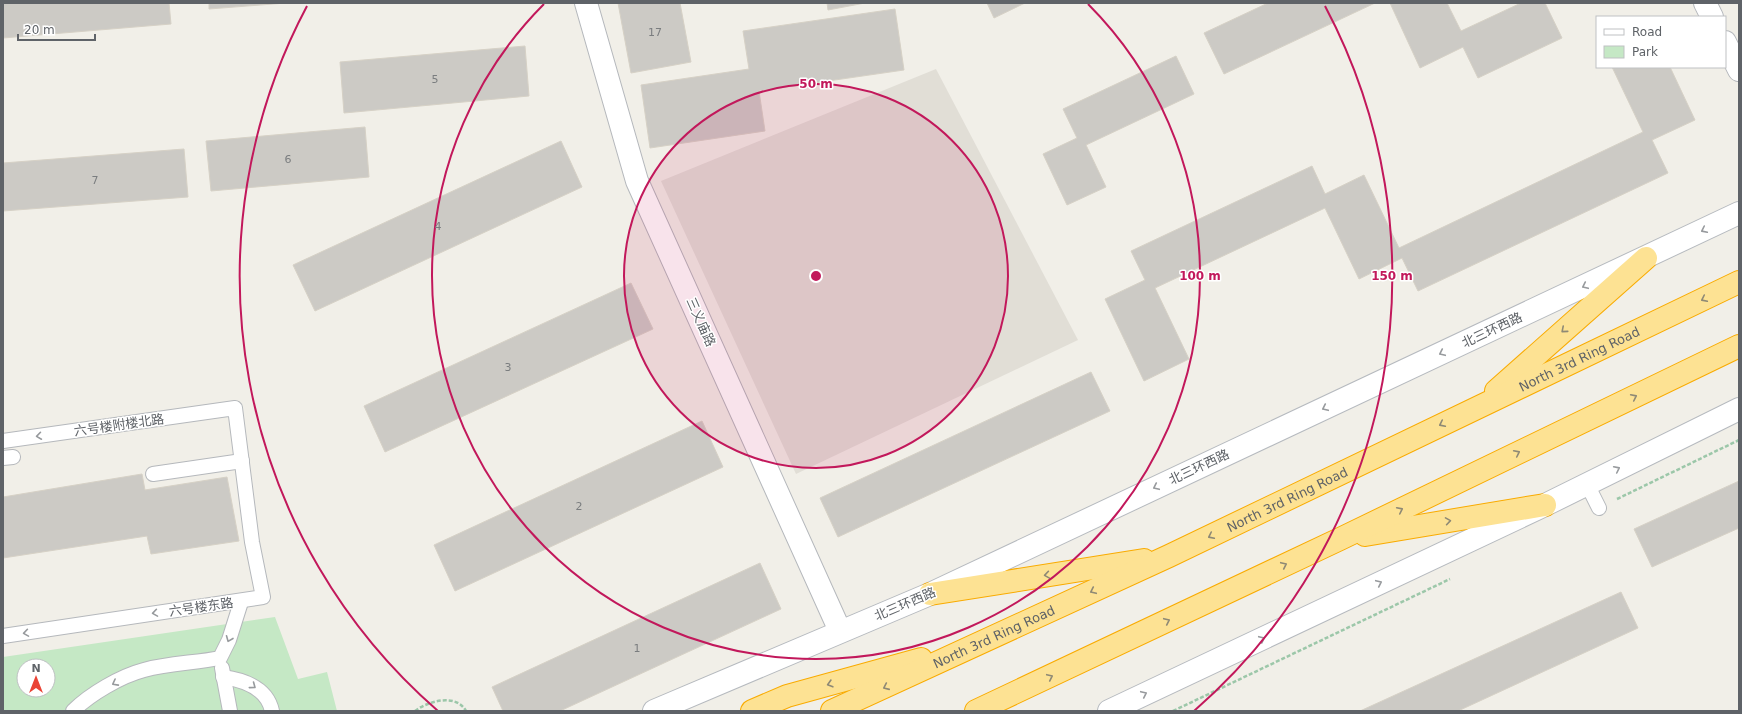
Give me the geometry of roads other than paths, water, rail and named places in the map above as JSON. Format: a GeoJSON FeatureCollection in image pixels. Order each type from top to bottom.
{"type":"FeatureCollection","features":[{"type":"Feature","properties":{"kind":"highway"},"geometry":{"type":"LineString","coordinates":[[1477,408],[1646,258]]}},
{"type":"Feature","properties":{"kind":"highway","name":"North 3rd Ring Road"},"geometry":{"type":"LineString","coordinates":[[832,711],[1169,556],[1739,282]]}},
{"type":"Feature","properties":{"kind":"highway"},"geometry":{"type":"LineString","coordinates":[[976,711],[1340,539],[1739,346]]}},
{"type":"Feature","properties":{"kind":"highway"},"geometry":{"type":"LineString","coordinates":[[1340,539],[1545,505]]}},
{"type":"Feature","properties":{"kind":"highway"},"geometry":{"type":"LineString","coordinates":[[930,594],[1169,556]]}},
{"type":"Feature","properties":{"kind":"highway"},"geometry":{"type":"LineString","coordinates":[[752,711],[787,696],[989,640]]}},
{"type":"Feature","properties":{"kind":"highway"},"geometry":{"type":"LineString","coordinates":[[998,711],[1018,692]]}},
{"type":"Feature","properties":{"kind":"street","name":"三义庙路"},"geometry":{"type":"LineString","coordinates":[[586,3],[637,181],[840,632]]}},
{"type":"Feature","properties":{"kind":"street"},"geometry":{"type":"LineString","coordinates":[[1705,3],[1712,16]]}},
{"type":"Feature","properties":{"kind":"street"},"geometry":{"type":"LineString","coordinates":[[1726,44],[1739,70]]}},
{"type":"Feature","properties":{"kind":"street","name":"北三环西路"},"geometry":{"type":"LineString","coordinates":[[654,711],[930,594],[1739,213]]}},
{"type":"Feature","properties":{"kind":"street"},"geometry":{"type":"LineString","coordinates":[[1109,711],[1545,505],[1739,409]]}},
{"type":"Feature","properties":{"kind":"lane","name":"六号楼附楼北路"},"geometry":{"type":"LineString","coordinates":[[3,441],[235,408]]}},
{"type":"Feature","properties":{"kind":"lane","name":"六号楼东路"},"geometry":{"type":"LineString","coordinates":[[3,636],[241,602],[263,597],[252,542],[235,408]]}},
{"type":"Feature","properties":{"kind":"lane"},"geometry":{"type":"LineString","coordinates":[[153,474],[242,461]]}},
{"type":"Feature","properties":{"kind":"lane"},"geometry":{"type":"LineString","coordinates":[[1587,484],[1599,508]]}},
{"type":"Feature","properties":{"kind":"lane"},"geometry":{"type":"LineString","coordinates":[[230,711],[220,658],[229,640],[241,602]]}},
{"type":"Feature","properties":{"kind":"lane"},"geometry":{"type":"LineString","coordinates":[[73,711],[82,702],[98,692],[122,679],[144,670],[220,658]]}},
{"type":"Feature","properties":{"kind":"lane"},"geometry":{"type":"LineString","coordinates":[[223,677],[248,682],[263,694],[271,705],[272,711]]}}]}
